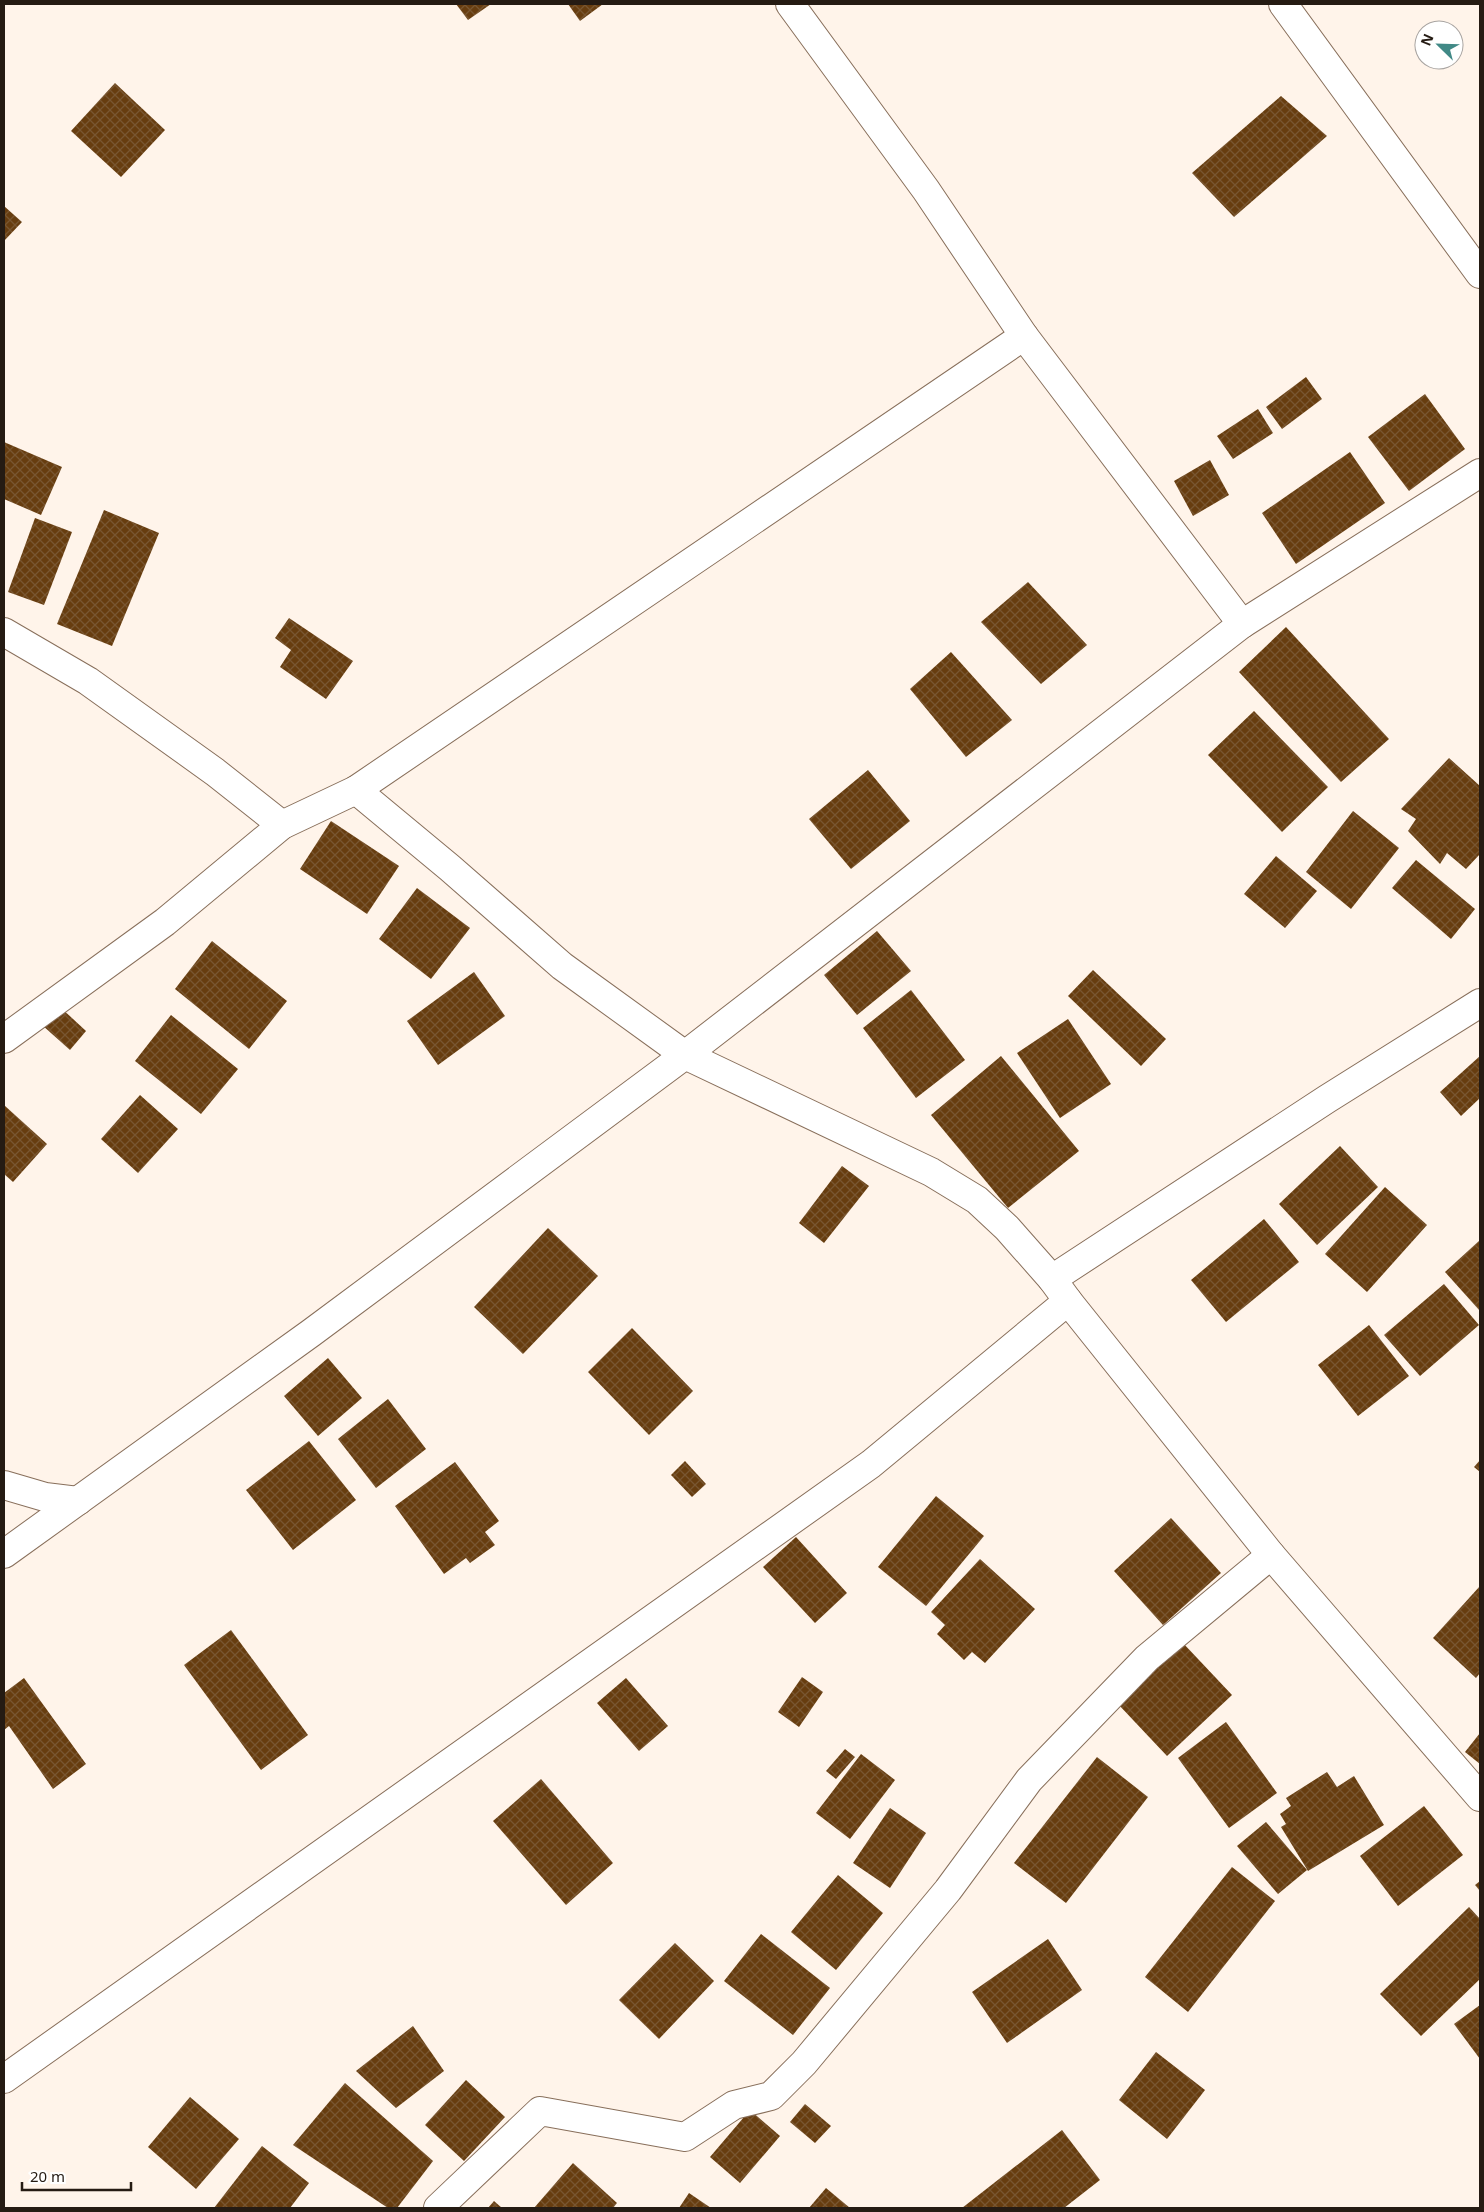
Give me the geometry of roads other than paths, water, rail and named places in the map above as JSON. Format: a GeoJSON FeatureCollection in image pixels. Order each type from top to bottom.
{"type":"FeatureCollection","features":[{"type":"Feature","properties":{"kind":"street"},"geometry":{"type":"LineString","coordinates":[[790,4],[926,190],[1024,336],[1242,624]]}},
{"type":"Feature","properties":{"kind":"street"},"geometry":{"type":"LineString","coordinates":[[1283,4],[1480,274]]}},
{"type":"Feature","properties":{"kind":"street"},"geometry":{"type":"LineString","coordinates":[[4,1039],[165,922],[282,825],[356,790],[1024,336]]}},
{"type":"Feature","properties":{"kind":"street"},"geometry":{"type":"LineString","coordinates":[[4,1554],[311,1333],[685,1056],[1242,624],[1480,472]]}},
{"type":"Feature","properties":{"kind":"street"},"geometry":{"type":"LineString","coordinates":[[4,632],[88,681],[215,772],[282,825]]}},
{"type":"Feature","properties":{"kind":"street"},"geometry":{"type":"LineString","coordinates":[[356,790],[450,868],[562,966],[685,1056],[923,1168],[977,1200],[1007,1228],[1052,1278],[1068,1302],[1271,1555],[1480,1797]]}},
{"type":"Feature","properties":{"kind":"street"},"geometry":{"type":"LineString","coordinates":[[1052,1278],[1326,1099],[1480,1003]]}},
{"type":"Feature","properties":{"kind":"street"},"geometry":{"type":"LineString","coordinates":[[4,2079],[871,1464],[1068,1302]]}},
{"type":"Feature","properties":{"kind":"street"},"geometry":{"type":"LineString","coordinates":[[4,1485],[45,1497],[78,1501]]}},
{"type":"Feature","properties":{"kind":"street"},"geometry":{"type":"LineString","coordinates":[[438,2208],[540,2111],[685,2137],[734,2105],[771,2096],[804,2063],[948,1890],[1029,1780],[1147,1658],[1271,1555]]}}]}
